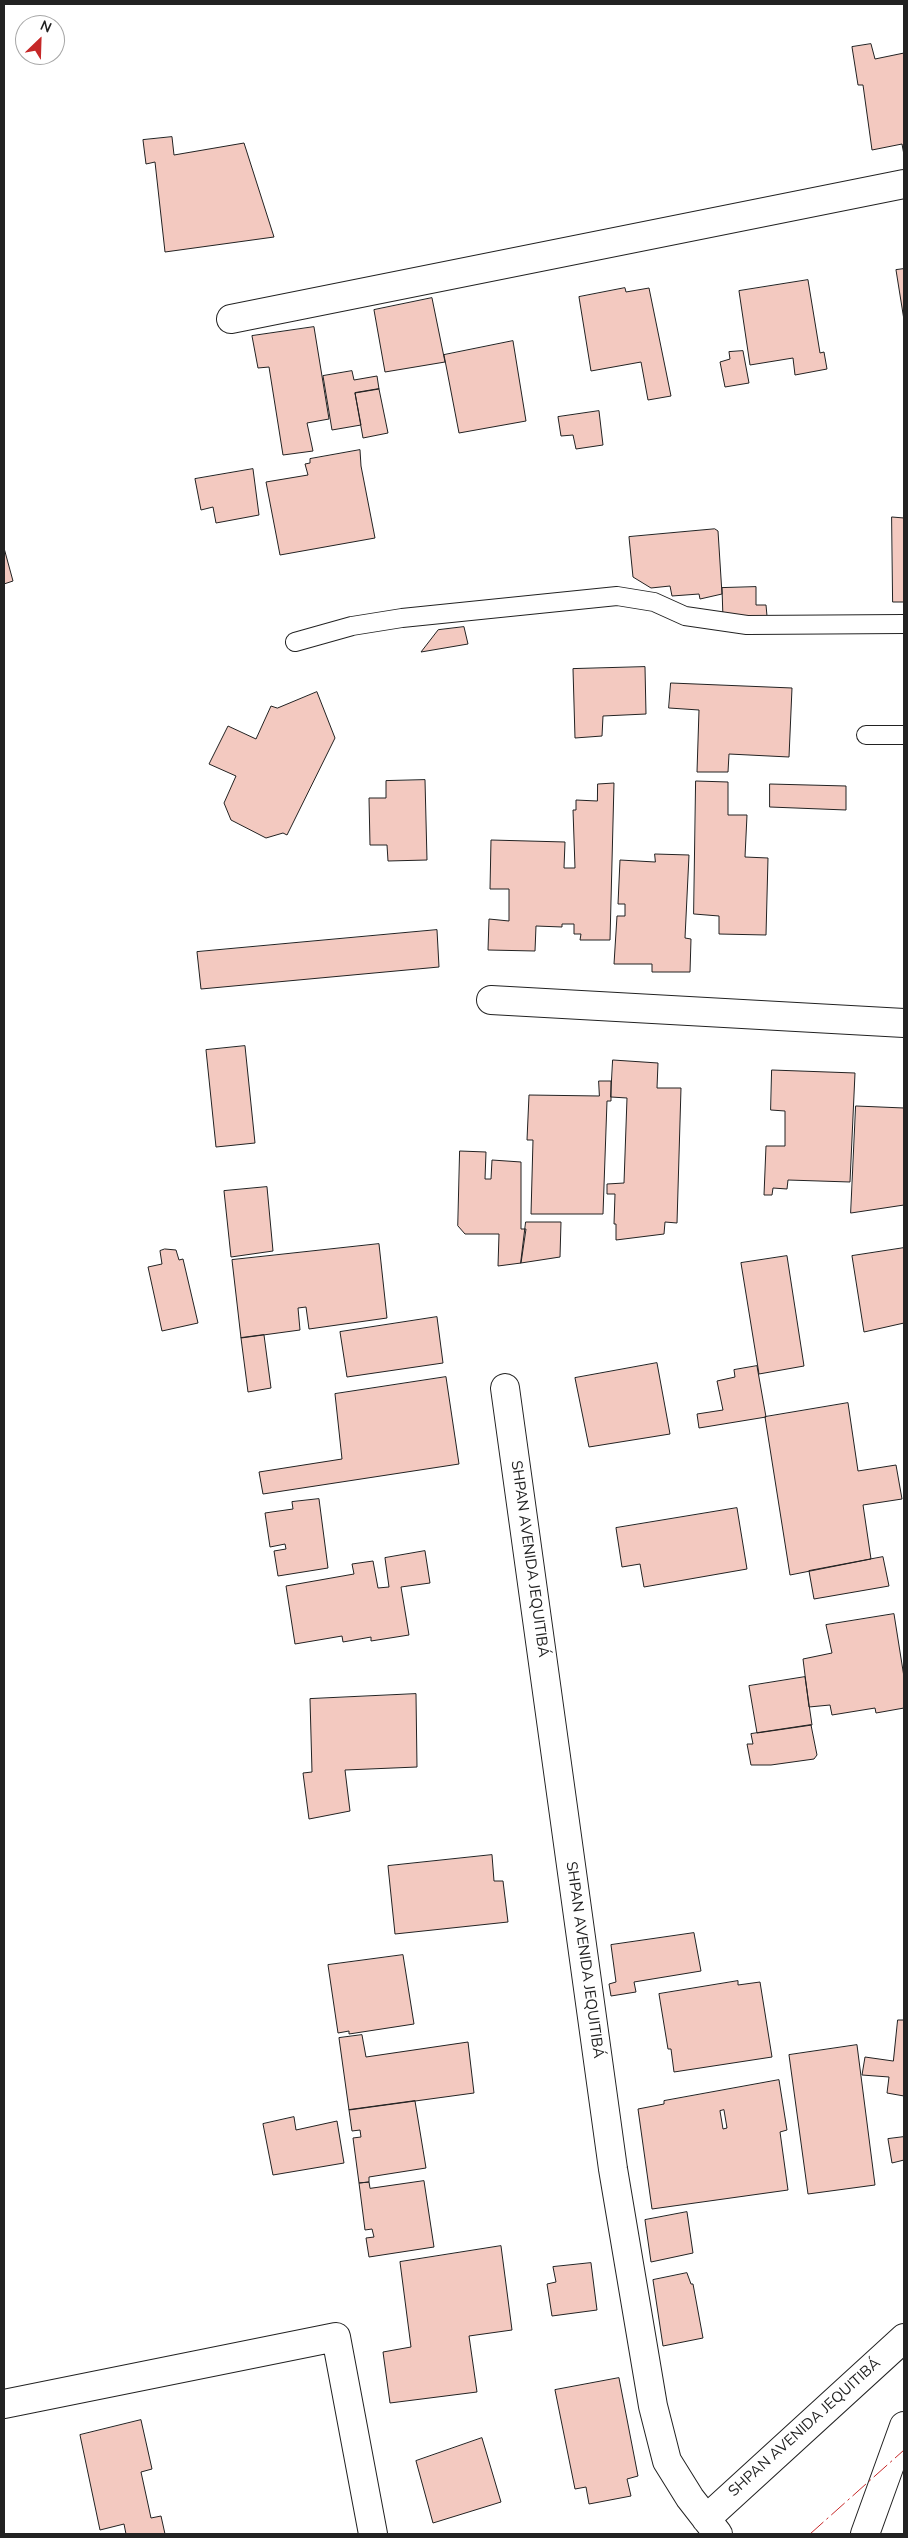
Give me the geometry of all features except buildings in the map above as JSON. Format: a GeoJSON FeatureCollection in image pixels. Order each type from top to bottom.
{"type":"FeatureCollection","features":[{"type":"Feature","properties":{"kind":"street"},"geometry":{"type":"LineString","coordinates":[[231,320],[904,184]]}},
{"type":"Feature","properties":{"kind":"street"},"geometry":{"type":"LineString","coordinates":[[491,1000],[904,1023]]}},
{"type":"Feature","properties":{"kind":"street","name":"SHPAN AVENIDA JEQUITIBÁ"},"geometry":{"type":"LineString","coordinates":[[505,1388],[613,2169],[653,2406],[667,2461],[712,2527],[904,2338]]}},
{"type":"Feature","properties":{"kind":"street"},"geometry":{"type":"LineString","coordinates":[[4,2404],[336,2337],[373,2534]]}},
{"type":"Feature","properties":{"kind":"street"},"geometry":{"type":"LineString","coordinates":[[865,2534],[904,2426]]}},
{"type":"Feature","properties":{"kind":"lane"},"geometry":{"type":"LineString","coordinates":[[295,642],[352,626],[402,618],[617,596],[654,602],[684,616],[748,625],[904,624]]}},
{"type":"Feature","properties":{"kind":"lane"},"geometry":{"type":"LineString","coordinates":[[866,735],[904,735]]}},
{"type":"Feature","properties":{"kind":"power"},"geometry":{"type":"LineString","coordinates":[[810,2534],[904,2450]]}}]}
